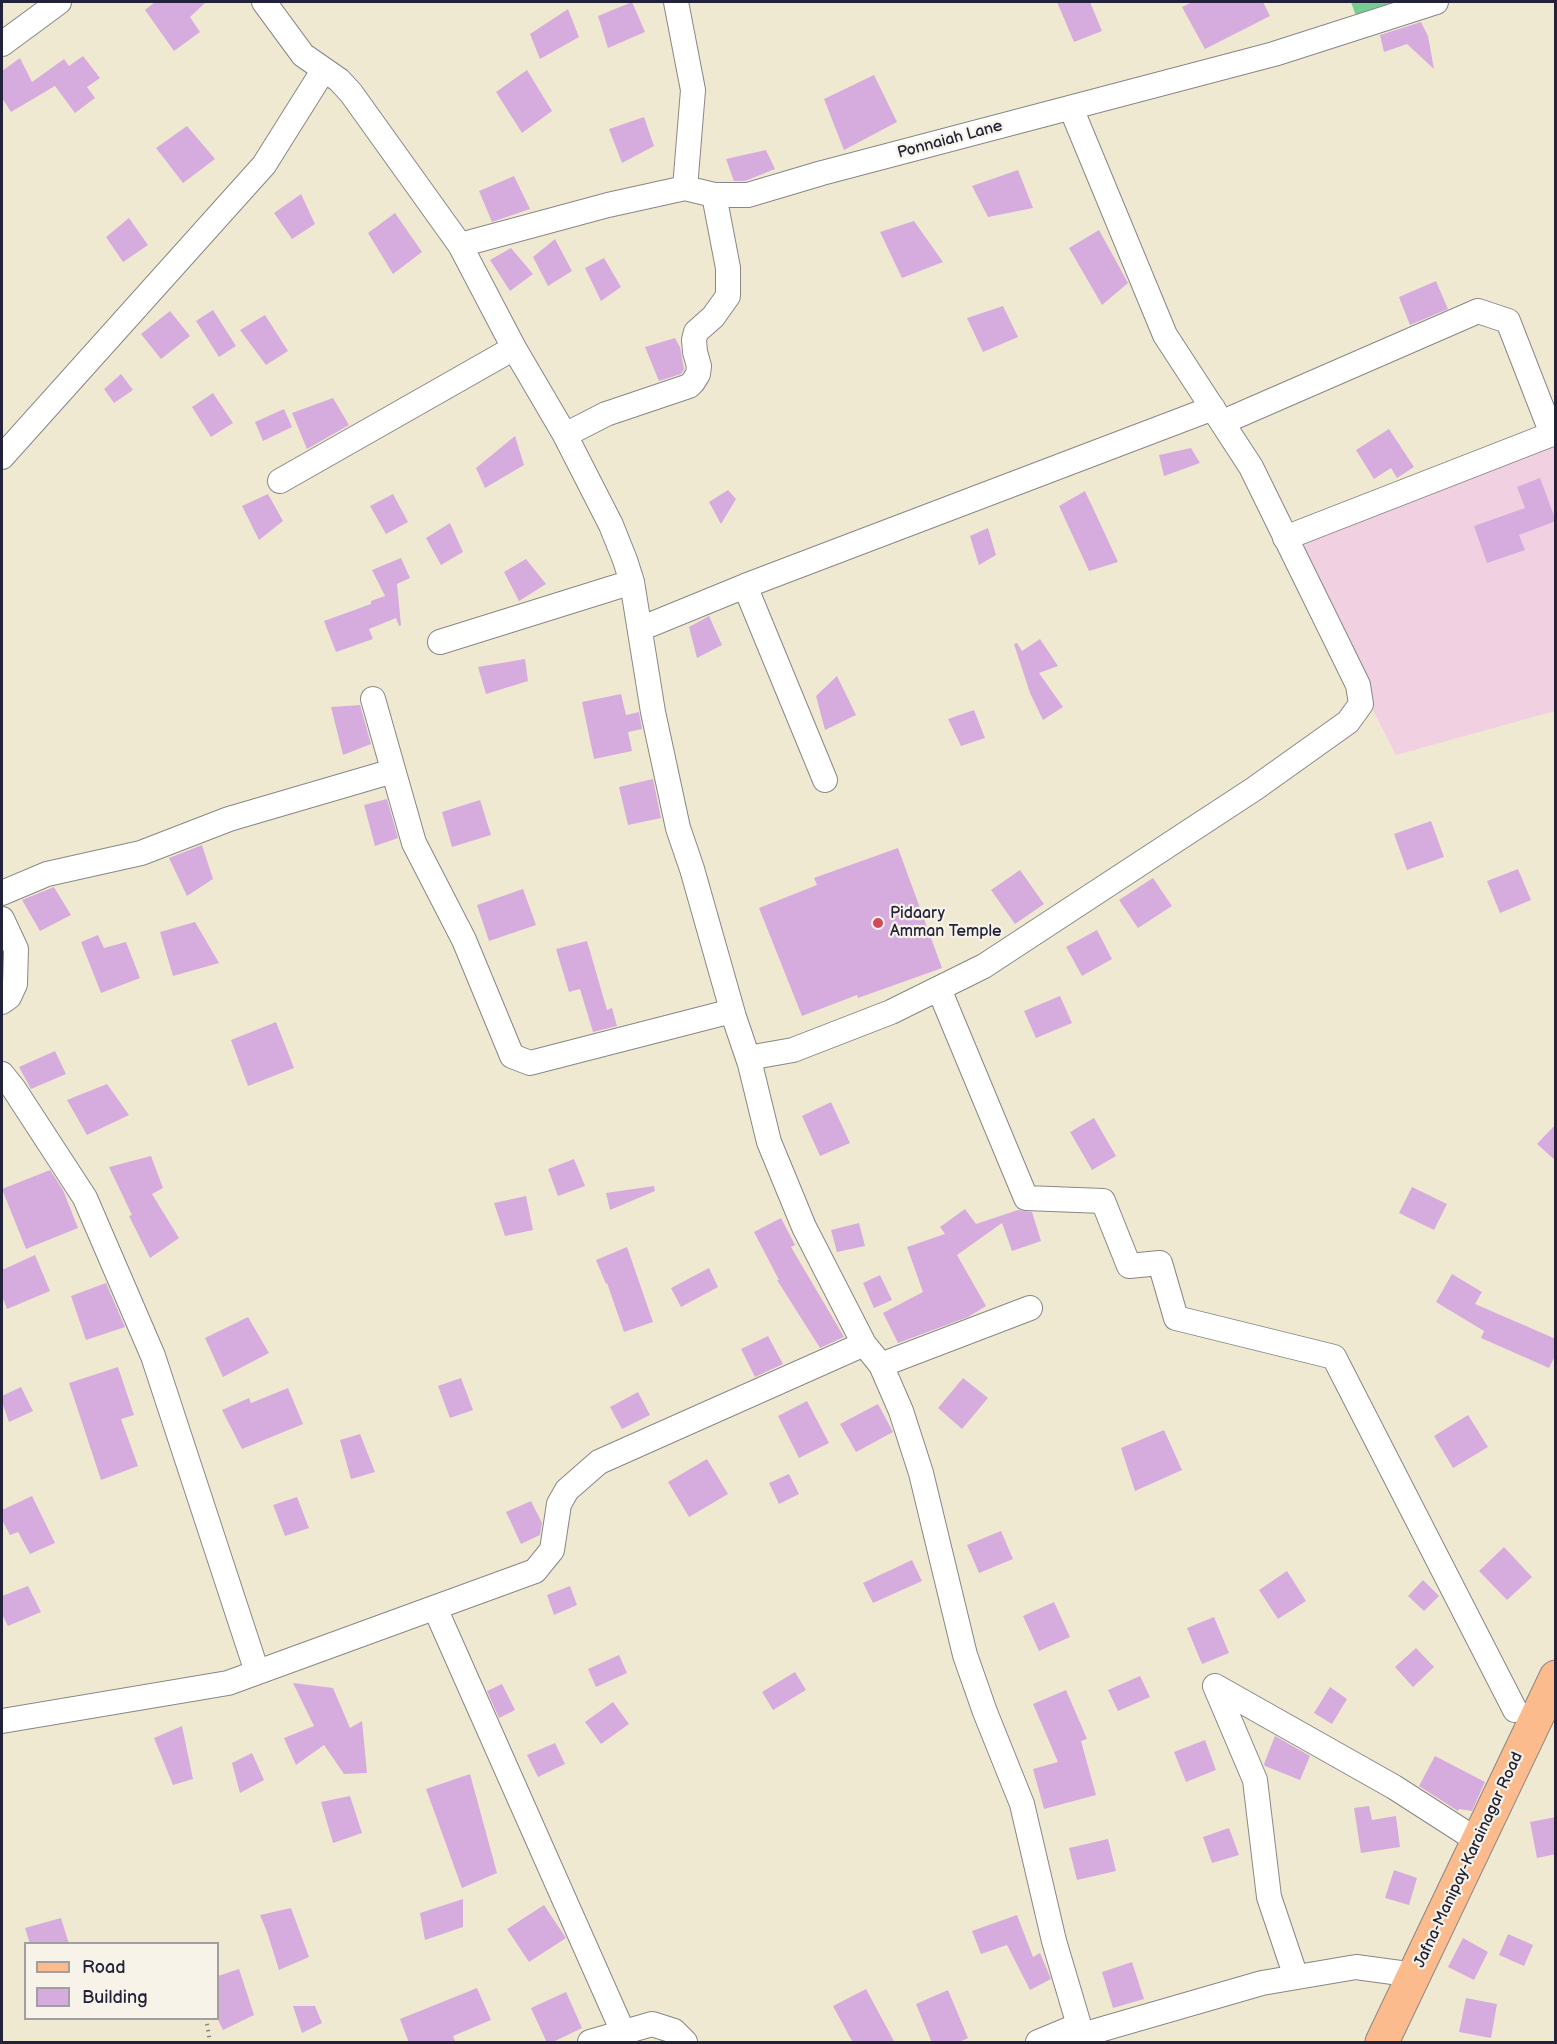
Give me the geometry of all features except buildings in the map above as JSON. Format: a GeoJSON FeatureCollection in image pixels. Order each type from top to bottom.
{"type":"FeatureCollection","features":[{"type":"Feature","properties":{"kind":"main road","name":"Jafna-Manipay-Karainagar Road"},"geometry":{"type":"LineString","coordinates":[[1382,2043],[1556,1677]]}},
{"type":"Feature","properties":{"kind":"street"},"geometry":{"type":"LineString","coordinates":[[2,44],[58,2]]}},
{"type":"Feature","properties":{"kind":"street"},"geometry":{"type":"LineString","coordinates":[[264,2],[303,55],[339,80],[351,93],[460,245],[514,348],[565,435],[611,525],[632,582],[653,712],[678,828],[693,869],[732,1011],[748,1058],[769,1142],[804,1227],[864,1344],[881,1365],[901,1411],[921,1473],[965,1655],[989,1723],[1022,1804],[1054,1941],[1082,2034]]}},
{"type":"Feature","properties":{"kind":"street"},"geometry":{"type":"LineString","coordinates":[[676,2],[693,90],[685,188]]}},
{"type":"Feature","properties":{"kind":"street","name":"Ponnaiah Lane"},"geometry":{"type":"LineString","coordinates":[[460,245],[608,205],[685,188],[714,195],[748,195],[1274,54],[1436,2]]}},
{"type":"Feature","properties":{"kind":"street"},"geometry":{"type":"LineString","coordinates":[[2,457],[264,165],[323,70]]}},
{"type":"Feature","properties":{"kind":"street"},"geometry":{"type":"LineString","coordinates":[[748,1058],[793,1050],[891,1012],[984,966],[1254,789],[1348,722],[1360,704],[1358,685],[1251,467],[1165,335],[1071,108]]}},
{"type":"Feature","properties":{"kind":"street"},"geometry":{"type":"LineString","coordinates":[[565,435],[606,414],[689,387],[698,374],[699,366],[694,340],[696,332],[713,317],[729,296],[728,268],[714,195]]}},
{"type":"Feature","properties":{"kind":"street"},"geometry":{"type":"LineString","coordinates":[[640,629],[745,586],[1218,415],[1478,311],[1508,321],[1554,437],[1285,538]]}},
{"type":"Feature","properties":{"kind":"street"},"geometry":{"type":"LineString","coordinates":[[280,481],[514,348]]}},
{"type":"Feature","properties":{"kind":"street"},"geometry":{"type":"LineString","coordinates":[[440,642],[632,582]]}},
{"type":"Feature","properties":{"kind":"street"},"geometry":{"type":"LineString","coordinates":[[745,586],[825,780]]}},
{"type":"Feature","properties":{"kind":"street"},"geometry":{"type":"LineString","coordinates":[[373,699],[414,843],[464,940],[512,1056],[530,1063],[732,1011]]}},
{"type":"Feature","properties":{"kind":"street"},"geometry":{"type":"LineString","coordinates":[[2,893],[47,873],[141,853],[229,819],[393,771]]}},
{"type":"Feature","properties":{"kind":"street"},"geometry":{"type":"LineString","coordinates":[[2,919],[16,949],[15,984],[9,997],[2,1002]]}},
{"type":"Feature","properties":{"kind":"street"},"geometry":{"type":"LineString","coordinates":[[939,988],[1026,1198],[1103,1201],[1129,1266],[1160,1263],[1176,1318],[1334,1357],[1515,1710]]}},
{"type":"Feature","properties":{"kind":"street"},"geometry":{"type":"LineString","coordinates":[[2,1074],[21,1099],[90,1208],[153,1356],[257,1672]]}},
{"type":"Feature","properties":{"kind":"street"},"geometry":{"type":"LineString","coordinates":[[881,1365],[1030,1308]]}},
{"type":"Feature","properties":{"kind":"street"},"geometry":{"type":"LineString","coordinates":[[2,1721],[228,1683],[535,1571],[552,1550],[559,1504],[567,1490],[598,1462],[864,1344]]}},
{"type":"Feature","properties":{"kind":"street"},"geometry":{"type":"LineString","coordinates":[[435,1608],[623,2032]]}},
{"type":"Feature","properties":{"kind":"street"},"geometry":{"type":"LineString","coordinates":[[1296,1977],[1269,1897],[1255,1780],[1215,1686],[1394,1787],[1478,1841]]}},
{"type":"Feature","properties":{"kind":"street"},"geometry":{"type":"LineString","coordinates":[[1038,2043],[1082,2034],[1262,1983],[1356,1968],[1415,1975]]}},
{"type":"Feature","properties":{"kind":"street"},"geometry":{"type":"LineString","coordinates":[[590,2043],[652,2025],[674,2031],[685,2043]]}},
{"type":"Feature","properties":{"kind":"path"},"geometry":{"type":"LineString","coordinates":[[206,2020],[210,2043]]}},
{"type":"Feature","properties":{"kind":"shaded area"},"geometry":{"type":"Polygon","coordinates":[[[1552,434],[1556,446],[1555,711],[1396,755],[1285,538],[1552,434]]]}},
{"type":"Feature","properties":{"kind":"green space"},"geometry":{"type":"Polygon","coordinates":[[[1351,2],[1398,2],[1356,16],[1351,2]]]}},
{"type":"Feature","properties":{"kind":"place","name":"Pidaary Amman Temple"},"geometry":{"type":"Point","coordinates":[878,923]}}]}
